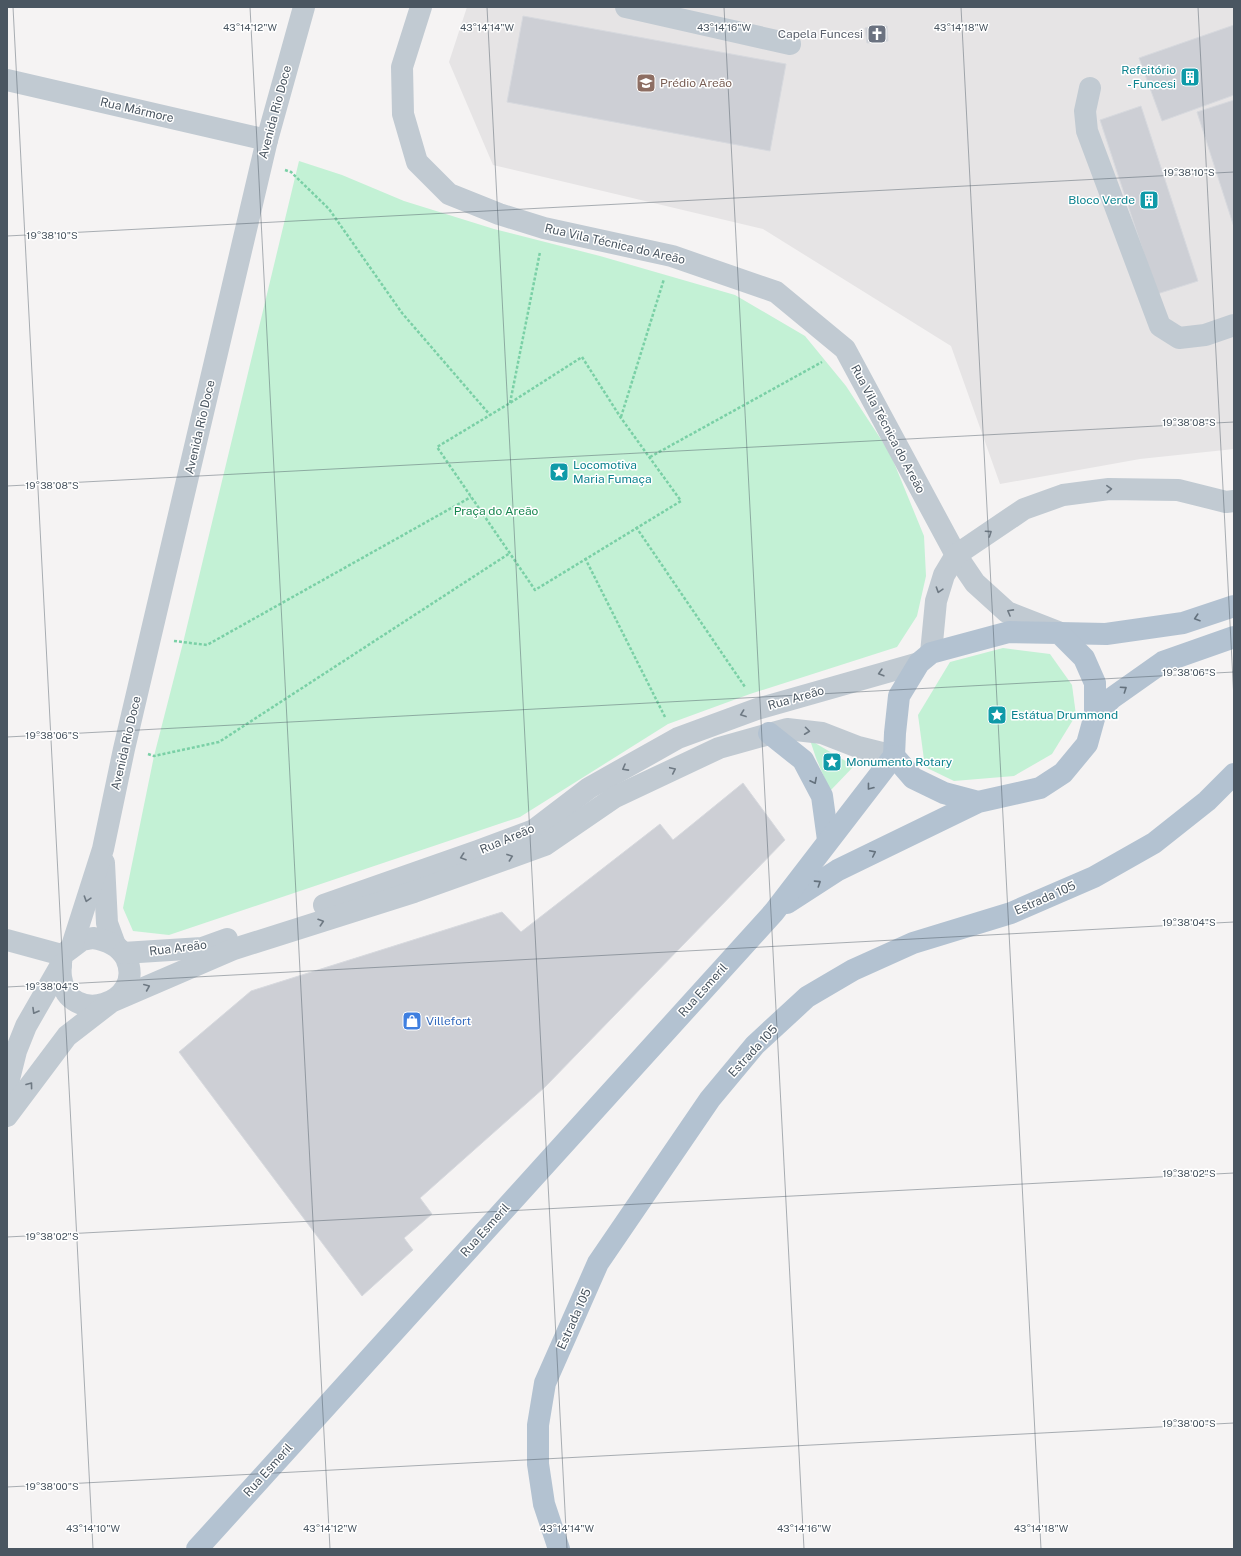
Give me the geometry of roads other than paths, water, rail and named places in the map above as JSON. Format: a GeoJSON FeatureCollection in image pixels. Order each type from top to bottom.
{"type":"FeatureCollection","features":[{"type":"Feature","properties":{"kind":"main road"},"geometry":{"type":"LineString","coordinates":[[774,912],[894,756],[899,696],[925,658],[1009,632],[1106,634],[1183,623],[1234,606]]}},
{"type":"Feature","properties":{"kind":"main road"},"geometry":{"type":"LineString","coordinates":[[774,912],[838,870],[978,802],[1040,788],[1063,773],[1087,744],[1095,715],[1095,683],[1084,658],[1059,633]]}},
{"type":"Feature","properties":{"kind":"main road"},"geometry":{"type":"LineString","coordinates":[[1095,715],[1112,698],[1163,662],[1230,639]]}},
{"type":"Feature","properties":{"kind":"main road"},"geometry":{"type":"LineString","coordinates":[[769,733],[803,760],[822,796],[828,840]]}},
{"type":"Feature","properties":{"kind":"main road"},"geometry":{"type":"LineString","coordinates":[[894,756],[914,778],[944,793],[978,802]]}},
{"type":"Feature","properties":{"kind":"main road","name":"Estrada 105"},"geometry":{"type":"LineString","coordinates":[[559,1549],[544,1504],[538,1464],[538,1425],[546,1383],[598,1263],[710,1099],[755,1045],[807,997],[853,970],[913,944],[1011,913],[1094,877],[1154,843],[1207,801],[1234,774]]}},
{"type":"Feature","properties":{"kind":"main road","name":"Rua Esmeril"},"geometry":{"type":"LineString","coordinates":[[196,1549],[774,912]]}},
{"type":"Feature","properties":{"kind":"street","name":"Avenida Rio Doce"},"geometry":{"type":"LineString","coordinates":[[65,955],[103,849],[124,749],[267,140],[304,7]]}},
{"type":"Feature","properties":{"kind":"street","name":"Rua Vila Técnica do Areão"},"geometry":{"type":"LineString","coordinates":[[421,7],[402,67],[403,114],[417,162],[449,194],[499,214],[544,228],[672,256],[776,292],[845,349],[956,555],[975,583],[1007,612],[1059,633]]}},
{"type":"Feature","properties":{"kind":"street"},"geometry":{"type":"LineString","coordinates":[[626,7],[790,44]]}},
{"type":"Feature","properties":{"kind":"street","name":"Rua Mármore"},"geometry":{"type":"LineString","coordinates":[[7,80],[267,140]]}},
{"type":"Feature","properties":{"kind":"street"},"geometry":{"type":"LineString","coordinates":[[1090,88],[1085,111],[1087,131],[1160,326],[1179,338],[1205,335],[1234,325]]}},
{"type":"Feature","properties":{"kind":"street"},"geometry":{"type":"LineString","coordinates":[[925,658],[936,600],[944,575],[956,555],[1024,509],[1063,495],[1109,489],[1178,490],[1226,502],[1234,501]]}},
{"type":"Feature","properties":{"kind":"street","name":"Rua Areão"},"geometry":{"type":"LineString","coordinates":[[119,949],[202,948],[463,857],[534,830],[589,788],[678,738],[757,709],[925,658]]}},
{"type":"Feature","properties":{"kind":"street","name":"Rua Areão"},"geometry":{"type":"LineString","coordinates":[[111,1002],[234,949],[414,892],[545,845],[615,797],[719,748],[787,728],[822,733],[858,747],[894,756]]}},
{"type":"Feature","properties":{"kind":"street","name":"Avenida Rio Doce"},"geometry":{"type":"LineString","coordinates":[[103,849],[107,923],[119,949]]}},
{"type":"Feature","properties":{"kind":"street"},"geometry":{"type":"LineString","coordinates":[[7,1087],[16,1051],[26,1026],[65,955],[82,940],[93,938],[104,939],[119,949],[128,963],[129,975],[126,986],[120,995],[66,1036],[7,1116]]}},
{"type":"Feature","properties":{"kind":"street"},"geometry":{"type":"LineString","coordinates":[[7,940],[65,955]]}},
{"type":"Feature","properties":{"kind":"street"},"geometry":{"type":"LineString","coordinates":[[65,955],[60,976],[64,987],[70,996],[78,1002],[89,1006],[100,1006],[111,1002]]}},
{"type":"Feature","properties":{"kind":"place","name":"Capela Funcesi"},"geometry":{"type":"Point","coordinates":[877,34]}},
{"type":"Feature","properties":{"kind":"place","name":"Refeitório - Funcesi"},"geometry":{"type":"Point","coordinates":[1190,77]}},
{"type":"Feature","properties":{"kind":"place","name":"Prédio Areão"},"geometry":{"type":"Point","coordinates":[646,83]}},
{"type":"Feature","properties":{"kind":"place","name":"Bloco Verde"},"geometry":{"type":"Point","coordinates":[1149,200]}},
{"type":"Feature","properties":{"kind":"place","name":"Locomotiva Maria Fumaça"},"geometry":{"type":"Point","coordinates":[559,472]}},
{"type":"Feature","properties":{"kind":"place","name":"Estátua Drummond"},"geometry":{"type":"Point","coordinates":[997,715]}},
{"type":"Feature","properties":{"kind":"place","name":"Monumento Rotary"},"geometry":{"type":"Point","coordinates":[832,762]}},
{"type":"Feature","properties":{"kind":"place","name":"Villefort"},"geometry":{"type":"Point","coordinates":[412,1021]}},
{"type":"Feature","properties":{"kind":"park label","name":"Praça do Areão"},"geometry":{"type":"Point","coordinates":[496,511]}}]}
